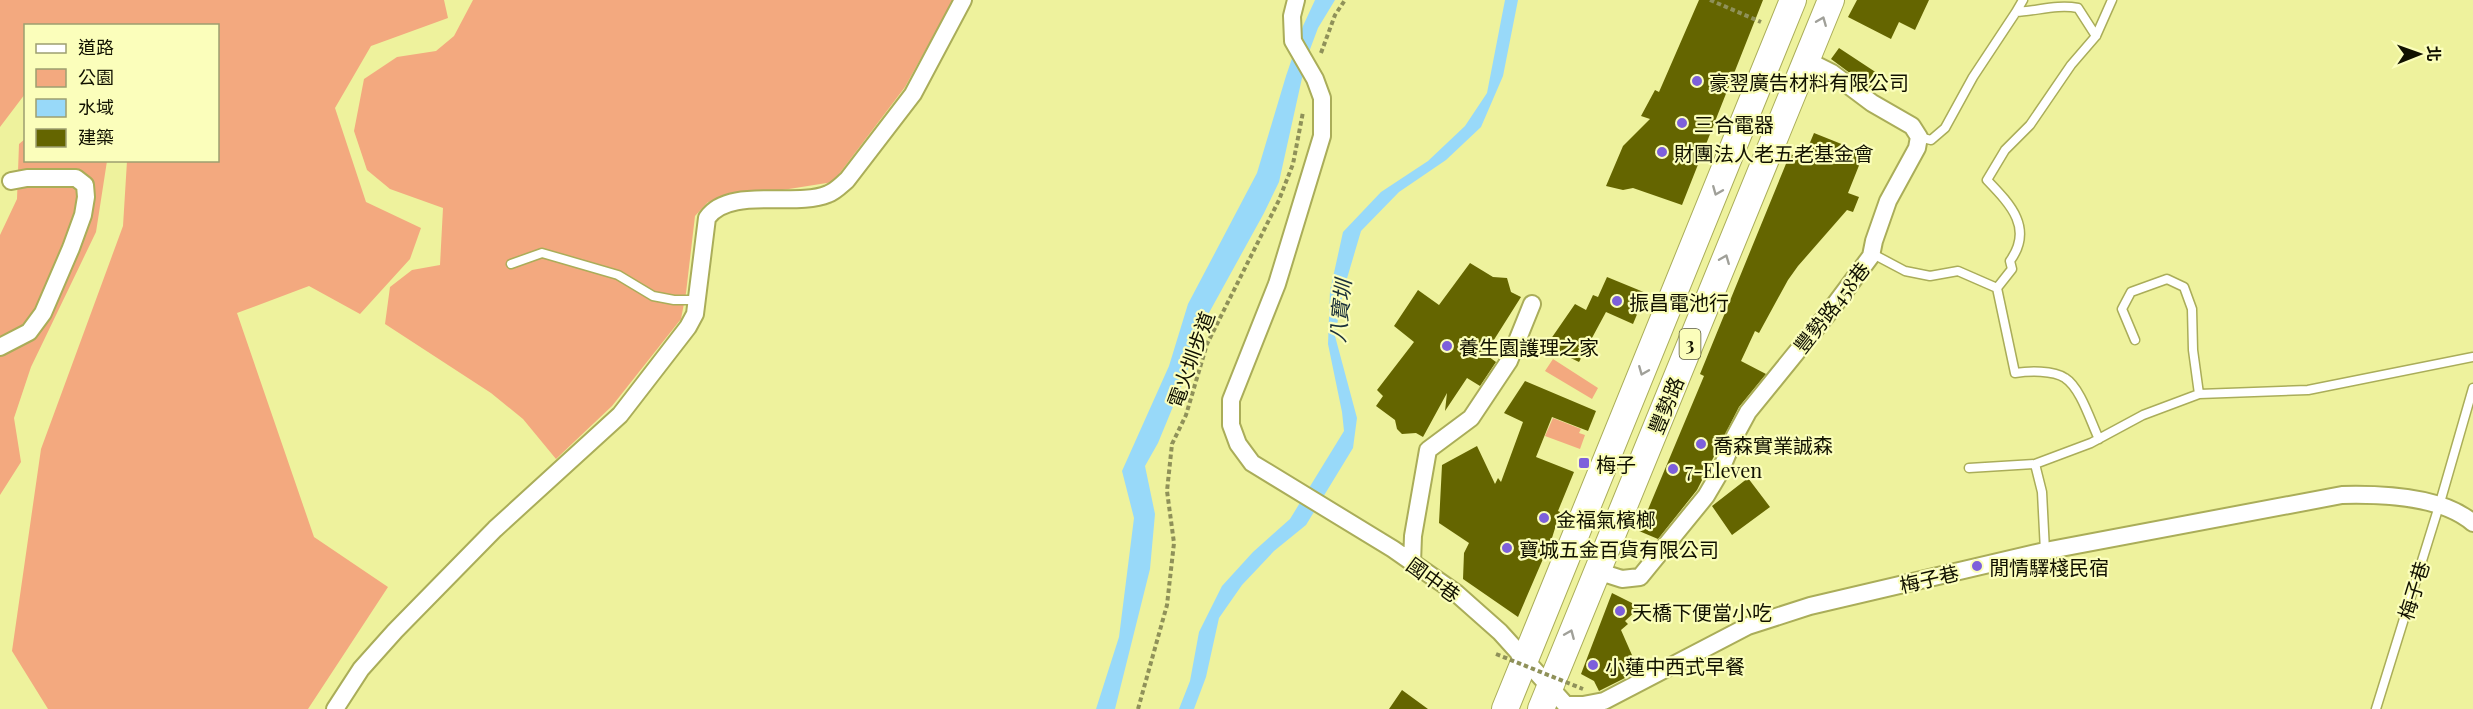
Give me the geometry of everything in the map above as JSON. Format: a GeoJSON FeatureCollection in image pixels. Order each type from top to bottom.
{"type":"FeatureCollection","features":[{"type":"Feature","properties":{"kind":"main road","name":"豐勢路"},"geometry":{"type":"LineString","coordinates":[[1505,709],[1793,0]]}},
{"type":"Feature","properties":{"kind":"main road","name":"豐勢路"},"geometry":{"type":"LineString","coordinates":[[1545,699],[1831,0]]}},
{"type":"Feature","properties":{"kind":"street"},"geometry":{"type":"LineString","coordinates":[[335,709],[361,669],[395,631],[495,529],[620,415],[688,327],[695,314],[707,218],[713,209],[738,202],[826,195],[847,180],[913,94],[963,0]]}},
{"type":"Feature","properties":{"kind":"street","name":"國中巷"},"geometry":{"type":"LineString","coordinates":[[1296,0],[1292,16],[1293,41],[1315,79],[1322,98],[1322,136],[1277,284],[1231,400],[1231,425],[1238,444],[1252,463],[1456,593],[1500,632],[1525,659],[1545,699]]}},
{"type":"Feature","properties":{"kind":"street"},"geometry":{"type":"LineString","coordinates":[[1806,60],[1832,73],[1872,103],[1912,126],[1920,137]]}},
{"type":"Feature","properties":{"kind":"street","name":"豐勢路458巷"},"geometry":{"type":"LineString","coordinates":[[1597,571],[1622,579],[1646,577],[1706,496],[1748,412],[1830,311],[1871,253],[1888,201],[1917,148],[1920,137]]}},
{"type":"Feature","properties":{"kind":"street"},"geometry":{"type":"LineString","coordinates":[[0,347],[29,332],[43,313],[71,248],[86,197],[85,185],[76,178],[27,178],[11,181]]}},
{"type":"Feature","properties":{"kind":"street"},"geometry":{"type":"LineString","coordinates":[[1412,563],[1413,536],[1428,450],[1471,418],[1509,361],[1532,304]]}},
{"type":"Feature","properties":{"kind":"street","name":"梅子巷"},"geometry":{"type":"LineString","coordinates":[[1545,699],[1566,705],[1604,701],[1748,626],[1810,606],[2045,551],[2342,495],[2384,494],[2439,506],[2473,523]]}},
{"type":"Feature","properties":{"kind":"lane"},"geometry":{"type":"LineString","coordinates":[[1920,137],[1932,140],[1945,128],[1973,78],[2023,0]]}},
{"type":"Feature","properties":{"kind":"lane"},"geometry":{"type":"LineString","coordinates":[[2099,439],[2080,397],[2065,378],[2036,370],[2015,373],[1997,288],[2012,268],[2010,261],[2020,247],[2020,230],[2016,213],[1987,180],[2005,150],[2030,125],[2071,65],[2096,36],[2112,0]]}},
{"type":"Feature","properties":{"kind":"lane"},"geometry":{"type":"LineString","coordinates":[[2016,12],[2037,11],[2062,5],[2078,8],[2096,36]]}},
{"type":"Feature","properties":{"kind":"lane"},"geometry":{"type":"LineString","coordinates":[[512,264],[542,253],[618,275],[653,296],[674,300],[696,300]]}},
{"type":"Feature","properties":{"kind":"lane"},"geometry":{"type":"LineString","coordinates":[[1871,253],[1905,271],[1930,276],[1958,271],[1997,288]]}},
{"type":"Feature","properties":{"kind":"lane"},"geometry":{"type":"LineString","coordinates":[[2135,340],[2122,309],[2131,292],[2167,279],[2184,287],[2192,309],[2193,351],[2199,394]]}},
{"type":"Feature","properties":{"kind":"lane"},"geometry":{"type":"LineString","coordinates":[[1969,468],[2036,464],[2099,439],[2143,415],[2199,394],[2308,390],[2473,357]]}},
{"type":"Feature","properties":{"kind":"lane","name":"梅子巷"},"geometry":{"type":"LineString","coordinates":[[2376,709],[2473,388]]}},
{"type":"Feature","properties":{"kind":"lane"},"geometry":{"type":"LineString","coordinates":[[2036,464],[2042,492],[2045,551]]}},
{"type":"Feature","properties":{"kind":"path"},"geometry":{"type":"LineString","coordinates":[[1315,79],[1318,61],[1335,15],[1345,0]]}},
{"type":"Feature","properties":{"kind":"path"},"geometry":{"type":"LineString","coordinates":[[1710,0],[1781,30]]}},
{"type":"Feature","properties":{"kind":"path","name":"電火圳步道"},"geometry":{"type":"LineString","coordinates":[[1138,709],[1152,663],[1168,594],[1174,543],[1167,491],[1172,444],[1186,415],[1207,344],[1293,164],[1303,111]]}},
{"type":"Feature","properties":{"kind":"path"},"geometry":{"type":"LineString","coordinates":[[1496,654],[1584,689]]}},
{"type":"Feature","properties":{"kind":"green space"},"geometry":{"type":"Polygon","coordinates":[[[0,0],[444,0],[448,18],[371,46],[335,108],[366,202],[421,228],[410,259],[360,314],[309,286],[237,313],[314,537],[388,587],[308,709],[48,709],[12,651],[41,449],[123,226],[127,162],[219,162],[219,24],[24,24],[24,95],[0,127],[0,0]]]}},
{"type":"Feature","properties":{"kind":"green space"},"geometry":{"type":"Polygon","coordinates":[[[473,0],[953,0],[905,87],[833,182],[708,202],[695,216],[681,319],[612,406],[556,459],[523,419],[491,393],[385,324],[390,287],[412,270],[440,265],[443,208],[390,189],[367,170],[354,131],[364,79],[397,57],[436,51],[454,36],[473,0]]]}},
{"type":"Feature","properties":{"kind":"green space"},"geometry":{"type":"Polygon","coordinates":[[[24,140],[24,162],[107,162],[96,232],[31,367],[14,418],[21,462],[0,495],[0,235],[17,199],[19,144],[24,140]]]}},
{"type":"Feature","properties":{"kind":"green space"},"geometry":{"type":"Polygon","coordinates":[[[1553,359],[1598,388],[1592,399],[1545,371],[1553,359]]]}},
{"type":"Feature","properties":{"kind":"green space"},"geometry":{"type":"Polygon","coordinates":[[[1553,418],[1581,429],[1579,433],[1585,435],[1580,449],[1545,436],[1553,418]]]}},
{"type":"Feature","properties":{"kind":"water"},"geometry":{"type":"Polygon","coordinates":[[[1315,0],[1335,0],[1318,28],[1306,60],[1279,182],[1199,331],[1186,375],[1158,443],[1145,466],[1155,514],[1150,569],[1115,709],[1096,709],[1119,637],[1134,518],[1122,471],[1169,366],[1188,304],[1257,173],[1286,76],[1303,26],[1315,0]]]}},
{"type":"Feature","properties":{"kind":"water","name":"八寶圳"},"geometry":{"type":"Polygon","coordinates":[[[1505,0],[1518,0],[1503,76],[1481,127],[1446,160],[1399,192],[1361,231],[1343,292],[1335,336],[1357,418],[1353,448],[1306,525],[1274,551],[1242,585],[1219,618],[1206,677],[1194,709],[1179,709],[1190,681],[1199,632],[1222,586],[1253,552],[1290,519],[1344,431],[1328,344],[1330,291],[1343,232],[1381,192],[1428,161],[1465,126],[1487,93],[1505,0]]]}},
{"type":"Feature","properties":{"kind":"building"},"geometry":{"type":"Polygon","coordinates":[[[1699,0],[1763,0],[1682,205],[1633,188],[1623,190],[1606,186],[1623,146],[1650,119],[1641,116],[1655,90],[1659,92],[1699,0]]]}},
{"type":"Feature","properties":{"kind":"building"},"geometry":{"type":"Polygon","coordinates":[[[1857,0],[1929,0],[1915,30],[1899,22],[1891,39],[1848,17],[1857,0]]]}},
{"type":"Feature","properties":{"kind":"building"},"geometry":{"type":"Polygon","coordinates":[[[1839,48],[1880,75],[1870,88],[1831,59],[1839,48]]]}},
{"type":"Feature","properties":{"kind":"building"},"geometry":{"type":"Polygon","coordinates":[[[1814,133],[1864,153],[1848,193],[1859,197],[1853,212],[1847,210],[1798,266],[1759,333],[1755,331],[1741,361],[1766,374],[1739,407],[1697,490],[1658,539],[1639,531],[1704,376],[1700,374],[1790,154],[1803,159],[1814,133]]]}},
{"type":"Feature","properties":{"kind":"building","name":"養生園護理之家"},"geometry":{"type":"Polygon","coordinates":[[[1470,263],[1493,277],[1507,278],[1511,292],[1521,297],[1485,354],[1496,362],[1480,386],[1467,378],[1445,411],[1447,393],[1423,437],[1416,433],[1402,434],[1397,429],[1395,420],[1376,406],[1383,396],[1377,390],[1414,342],[1394,326],[1418,290],[1439,305],[1470,263]]]}},
{"type":"Feature","properties":{"kind":"building"},"geometry":{"type":"Polygon","coordinates":[[[1607,277],[1646,293],[1633,324],[1606,312],[1579,362],[1546,346],[1575,304],[1586,310],[1593,295],[1598,297],[1607,277]]]}},
{"type":"Feature","properties":{"kind":"building"},"geometry":{"type":"Polygon","coordinates":[[[1525,381],[1596,411],[1588,431],[1552,417],[1536,457],[1574,472],[1558,511],[1560,512],[1552,538],[1518,617],[1463,579],[1464,553],[1469,543],[1439,523],[1442,465],[1477,446],[1495,484],[1498,478],[1501,482],[1523,422],[1504,413],[1525,381]]]}},
{"type":"Feature","properties":{"kind":"building"},"geometry":{"type":"Polygon","coordinates":[[[1748,478],[1770,507],[1732,535],[1712,506],[1748,478]]]}},
{"type":"Feature","properties":{"kind":"building"},"geometry":{"type":"Polygon","coordinates":[[[1612,593],[1640,607],[1625,621],[1628,624],[1621,630],[1639,671],[1599,691],[1594,681],[1581,674],[1612,593]]]}},
{"type":"Feature","properties":{"kind":"building"},"geometry":{"type":"Polygon","coordinates":[[[1402,690],[1428,709],[1389,709],[1402,690]]]}},
{"type":"Feature","properties":{"kind":"place","name":"豪翌廣告材料有限公司"},"geometry":{"type":"Point","coordinates":[1697,81]}},
{"type":"Feature","properties":{"kind":"place","name":"三合電器"},"geometry":{"type":"Point","coordinates":[1682,123]}},
{"type":"Feature","properties":{"kind":"place","name":"財團法人老五老基金會"},"geometry":{"type":"Point","coordinates":[1662,152]}},
{"type":"Feature","properties":{"kind":"place","name":"振昌電池行"},"geometry":{"type":"Point","coordinates":[1617,301]}},
{"type":"Feature","properties":{"kind":"place","name":"養生園護理之家"},"geometry":{"type":"Point","coordinates":[1447,346]}},
{"type":"Feature","properties":{"kind":"place","name":"喬森實業誠森"},"geometry":{"type":"Point","coordinates":[1701,444]}},
{"type":"Feature","properties":{"kind":"place","name":"梅子"},"geometry":{"type":"Point","coordinates":[1584,463]}},
{"type":"Feature","properties":{"kind":"place","name":"7-Eleven"},"geometry":{"type":"Point","coordinates":[1673,469]}},
{"type":"Feature","properties":{"kind":"place","name":"金福氣檳榔"},"geometry":{"type":"Point","coordinates":[1544,518]}},
{"type":"Feature","properties":{"kind":"place","name":"寶城五金百貨有限公司"},"geometry":{"type":"Point","coordinates":[1507,548]}},
{"type":"Feature","properties":{"kind":"place","name":"閒情驛棧民宿"},"geometry":{"type":"Point","coordinates":[1977,566]}},
{"type":"Feature","properties":{"kind":"place","name":"天橋下便當小吃"},"geometry":{"type":"Point","coordinates":[1620,611]}},
{"type":"Feature","properties":{"kind":"place","name":"小蓮中西式早餐"},"geometry":{"type":"Point","coordinates":[1593,665]}}]}
